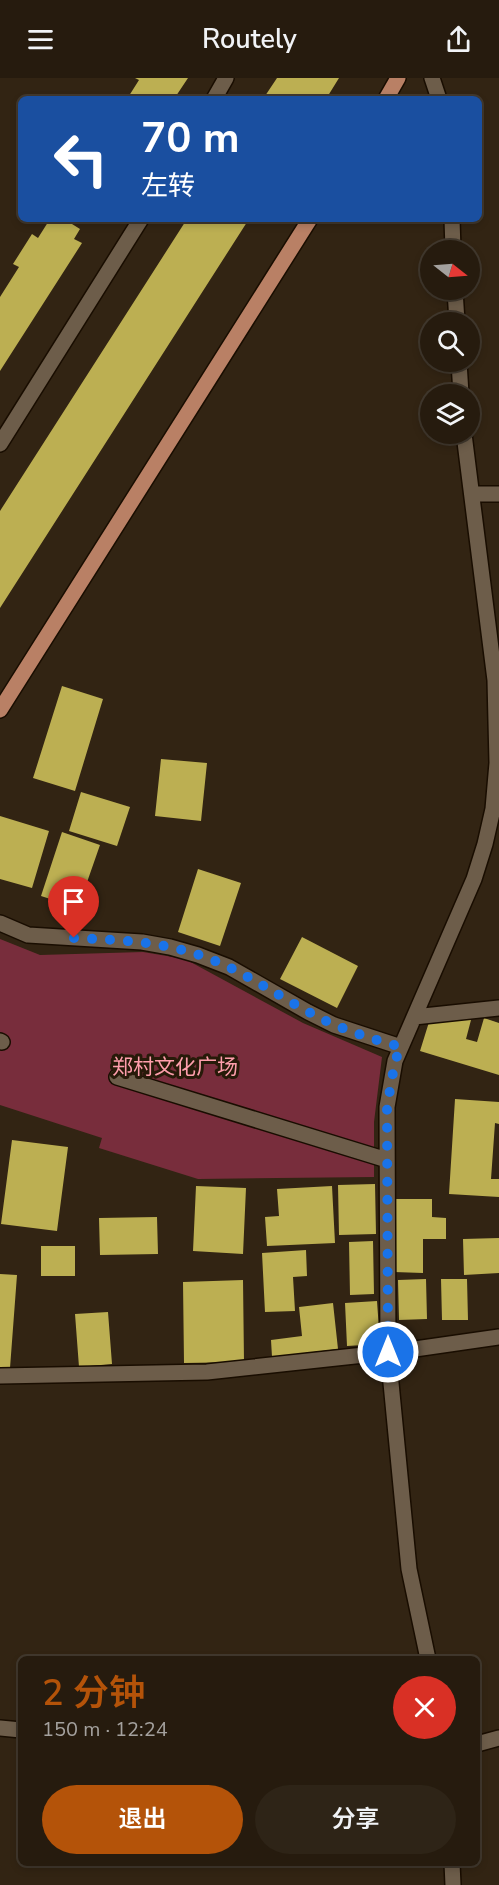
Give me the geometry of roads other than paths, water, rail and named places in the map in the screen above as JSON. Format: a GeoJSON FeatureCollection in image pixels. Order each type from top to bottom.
{"type":"FeatureCollection","features":[{"type":"Feature","properties":{"kind":"main road"},"geometry":{"type":"LineString","coordinates":[[388,96],[398,78]]}},
{"type":"Feature","properties":{"kind":"main road"},"geometry":{"type":"LineString","coordinates":[[0,710],[308,222]]}},
{"type":"Feature","properties":{"kind":"street"},"geometry":{"type":"LineString","coordinates":[[216,96],[226,78]]}},
{"type":"Feature","properties":{"kind":"street"},"geometry":{"type":"LineString","coordinates":[[432,78],[438,96]]}},
{"type":"Feature","properties":{"kind":"street"},"geometry":{"type":"LineString","coordinates":[[0,444],[139,222]]}},
{"type":"Feature","properties":{"kind":"street"},"geometry":{"type":"LineString","coordinates":[[452,222],[453,240]]}},
{"type":"Feature","properties":{"kind":"street"},"geometry":{"type":"LineString","coordinates":[[427,1656],[409,1569],[388,1352],[387,1107],[395,1061],[474,879],[485,844],[495,786],[497,717],[495,680],[465,444]]}},
{"type":"Feature","properties":{"kind":"street"},"geometry":{"type":"LineString","coordinates":[[472,494],[499,494]]}},
{"type":"Feature","properties":{"kind":"street"},"geometry":{"type":"LineString","coordinates":[[0,923],[28,935],[142,942],[170,946],[229,966],[334,1025],[401,1047]]}},
{"type":"Feature","properties":{"kind":"street"},"geometry":{"type":"LineString","coordinates":[[414,1017],[499,1008]]}},
{"type":"Feature","properties":{"kind":"street"},"geometry":{"type":"LineString","coordinates":[[117,1077],[387,1160]]}},
{"type":"Feature","properties":{"kind":"street"},"geometry":{"type":"LineString","coordinates":[[0,1376],[207,1372],[499,1337]]}},
{"type":"Feature","properties":{"kind":"street"},"geometry":{"type":"LineString","coordinates":[[0,1728],[18,1730]]}},
{"type":"Feature","properties":{"kind":"street"},"geometry":{"type":"LineString","coordinates":[[480,1743],[499,1738]]}},
{"type":"Feature","properties":{"kind":"street"},"geometry":{"type":"LineString","coordinates":[[452,1866],[453,1885]]}},
{"type":"Feature","properties":{"kind":"park label","name":"郑村文化广场"},"geometry":{"type":"Point","coordinates":[175,1067]}}]}
